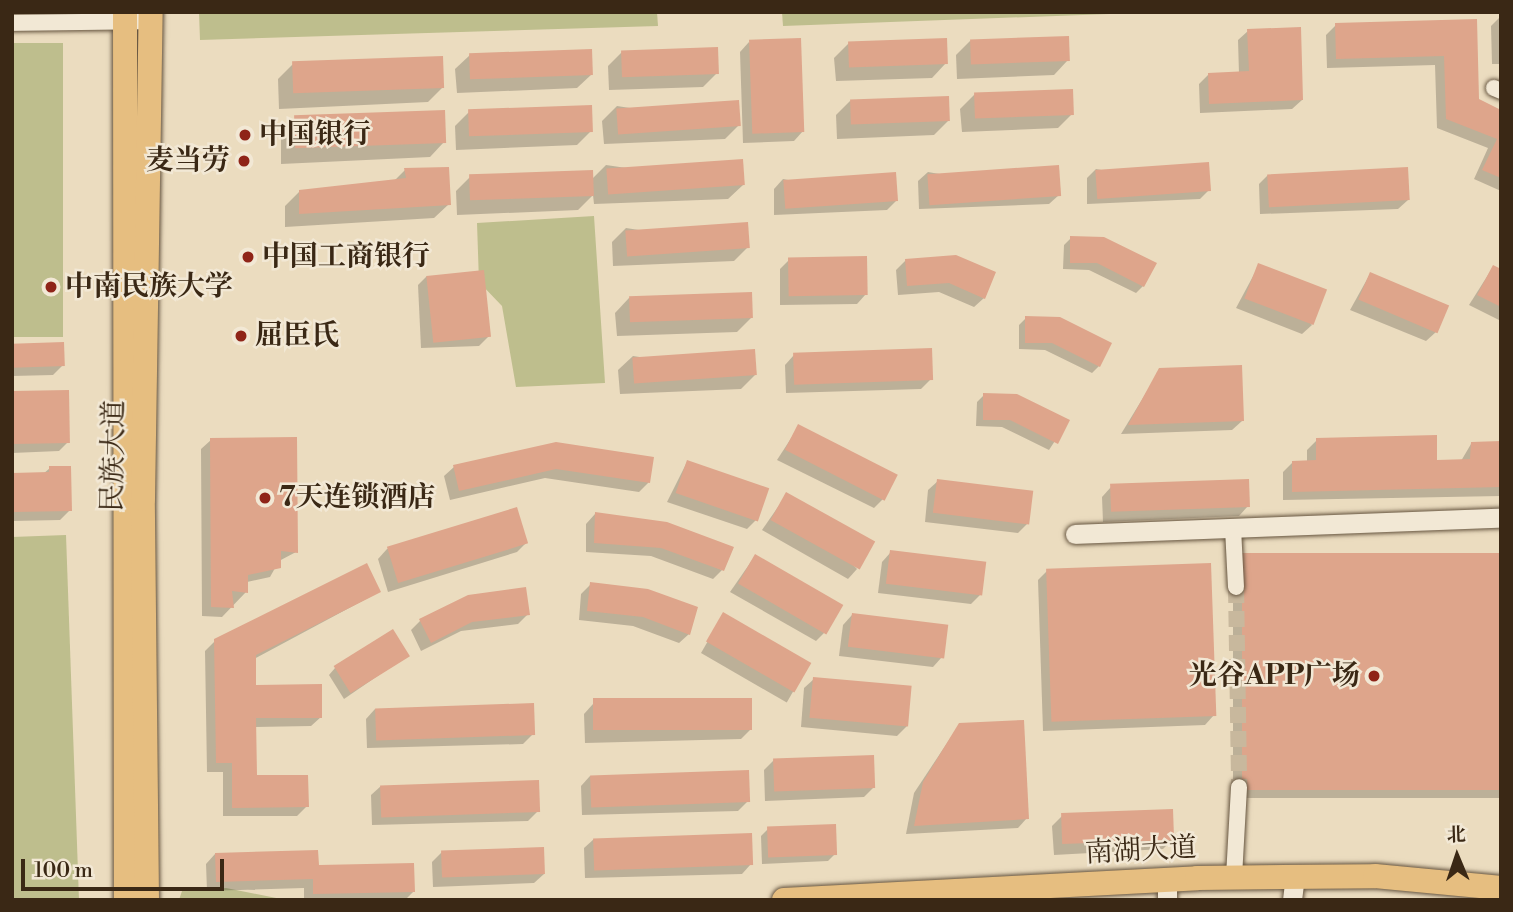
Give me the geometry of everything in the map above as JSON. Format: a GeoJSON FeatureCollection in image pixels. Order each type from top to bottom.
{"type":"FeatureCollection","features":[{"type":"Feature","properties":{"kind":"main road","name":"民族大道"},"geometry":{"type":"LineString","coordinates":[[125,17],[126,900]]}},
{"type":"Feature","properties":{"kind":"main road","name":"民族大道"},"geometry":{"type":"LineString","coordinates":[[147,900],[143,499],[151,17]]}},
{"type":"Feature","properties":{"kind":"main road","name":"南湖大道"},"geometry":{"type":"LineString","coordinates":[[1085,900],[1167,891],[1234,877],[1293,890],[1375,876],[1501,888]]}},
{"type":"Feature","properties":{"kind":"main road","name":"南湖大道"},"geometry":{"type":"LineString","coordinates":[[784,900],[1293,890],[1441,900]]}},
{"type":"Feature","properties":{"kind":"street"},"geometry":{"type":"LineString","coordinates":[[12,23],[151,17]]}},
{"type":"Feature","properties":{"kind":"street"},"geometry":{"type":"LineString","coordinates":[[1075,534],[1501,518]]}},
{"type":"Feature","properties":{"kind":"street"},"geometry":{"type":"LineString","coordinates":[[1233,528],[1236,587]]}},
{"type":"Feature","properties":{"kind":"street"},"geometry":{"type":"LineString","coordinates":[[1234,877],[1239,788]]}},
{"type":"Feature","properties":{"kind":"green space"},"geometry":{"type":"Polygon","coordinates":[[[199,12],[657,12],[658,26],[200,40],[199,12]]]}},
{"type":"Feature","properties":{"kind":"green space"},"geometry":{"type":"Polygon","coordinates":[[[782,12],[1136,12],[1136,13],[783,26],[782,12]]]}},
{"type":"Feature","properties":{"kind":"green space"},"geometry":{"type":"Polygon","coordinates":[[[12,43],[63,43],[63,337],[12,337],[12,43]]]}},
{"type":"Feature","properties":{"kind":"green space"},"geometry":{"type":"Polygon","coordinates":[[[594,216],[605,383],[516,387],[502,306],[479,282],[477,223],[594,216]]]}},
{"type":"Feature","properties":{"kind":"green space"},"geometry":{"type":"Polygon","coordinates":[[[66,535],[79,900],[12,900],[12,537],[66,535]]]}},
{"type":"Feature","properties":{"kind":"green space"},"geometry":{"type":"Polygon","coordinates":[[[226,888],[286,900],[179,900],[182,891],[226,888]]]}},
{"type":"Feature","properties":{"kind":"building"},"geometry":{"type":"Polygon","coordinates":[[[1477,19],[1479,99],[1501,110],[1501,178],[1482,170],[1497,139],[1446,119],[1444,56],[1336,59],[1335,23],[1477,19]]]}},
{"type":"Feature","properties":{"kind":"building"},"geometry":{"type":"Polygon","coordinates":[[[1301,27],[1303,100],[1209,104],[1208,73],[1249,71],[1247,29],[1301,27]]]}},
{"type":"Feature","properties":{"kind":"building"},"geometry":{"type":"Polygon","coordinates":[[[1069,36],[1070,61],[971,64],[970,39],[1069,36]]]}},
{"type":"Feature","properties":{"kind":"building"},"geometry":{"type":"Polygon","coordinates":[[[801,38],[804,132],[752,134],[749,40],[801,38]]]}},
{"type":"Feature","properties":{"kind":"building"},"geometry":{"type":"Polygon","coordinates":[[[947,38],[948,64],[849,67],[848,41],[947,38]]]}},
{"type":"Feature","properties":{"kind":"building"},"geometry":{"type":"Polygon","coordinates":[[[718,47],[719,74],[622,77],[621,50],[718,47]]]}},
{"type":"Feature","properties":{"kind":"building"},"geometry":{"type":"Polygon","coordinates":[[[592,49],[593,75],[470,79],[469,53],[592,49]]]}},
{"type":"Feature","properties":{"kind":"building"},"geometry":{"type":"Polygon","coordinates":[[[443,56],[444,88],[293,93],[292,61],[443,56]]]}},
{"type":"Feature","properties":{"kind":"building"},"geometry":{"type":"Polygon","coordinates":[[[1073,89],[1074,115],[975,118],[974,92],[1073,89]]]}},
{"type":"Feature","properties":{"kind":"building"},"geometry":{"type":"Polygon","coordinates":[[[949,96],[950,121],[851,124],[850,99],[949,96]]]}},
{"type":"Feature","properties":{"kind":"building"},"geometry":{"type":"Polygon","coordinates":[[[739,100],[741,126],[618,135],[616,109],[739,100]]]}},
{"type":"Feature","properties":{"kind":"building"},"geometry":{"type":"Polygon","coordinates":[[[592,105],[593,132],[469,136],[468,109],[592,105]]]}},
{"type":"Feature","properties":{"kind":"building"},"geometry":{"type":"Polygon","coordinates":[[[445,110],[446,143],[295,148],[294,115],[445,110]]]}},
{"type":"Feature","properties":{"kind":"building"},"geometry":{"type":"Polygon","coordinates":[[[743,159],[745,185],[608,194],[606,169],[743,159]]]}},
{"type":"Feature","properties":{"kind":"building"},"geometry":{"type":"Polygon","coordinates":[[[1209,162],[1211,191],[1097,199],[1095,170],[1209,162]]]}},
{"type":"Feature","properties":{"kind":"building"},"geometry":{"type":"Polygon","coordinates":[[[1059,165],[1061,196],[929,205],[927,174],[1059,165]]]}},
{"type":"Feature","properties":{"kind":"building"},"geometry":{"type":"Polygon","coordinates":[[[449,167],[451,205],[299,214],[299,190],[406,178],[404,168],[449,167]]]}},
{"type":"Feature","properties":{"kind":"building"},"geometry":{"type":"Polygon","coordinates":[[[1408,167],[1410,200],[1269,207],[1267,174],[1408,167]]]}},
{"type":"Feature","properties":{"kind":"building"},"geometry":{"type":"Polygon","coordinates":[[[593,170],[594,196],[470,200],[469,174],[593,170]]]}},
{"type":"Feature","properties":{"kind":"building"},"geometry":{"type":"Polygon","coordinates":[[[896,172],[898,201],[785,209],[783,180],[896,172]]]}},
{"type":"Feature","properties":{"kind":"building"},"geometry":{"type":"Polygon","coordinates":[[[748,222],[750,248],[627,257],[625,231],[748,222]]]}},
{"type":"Feature","properties":{"kind":"building"},"geometry":{"type":"Polygon","coordinates":[[[1070,236],[1104,237],[1157,263],[1144,287],[1097,263],[1070,263],[1070,236]]]}},
{"type":"Feature","properties":{"kind":"building"},"geometry":{"type":"Polygon","coordinates":[[[956,255],[996,272],[985,299],[949,283],[907,286],[905,259],[956,255]]]}},
{"type":"Feature","properties":{"kind":"building"},"geometry":{"type":"Polygon","coordinates":[[[867,256],[868,295],[789,296],[788,257],[867,256]]]}},
{"type":"Feature","properties":{"kind":"building"},"geometry":{"type":"Polygon","coordinates":[[[1258,263],[1327,290],[1313,325],[1244,298],[1258,263]]]}},
{"type":"Feature","properties":{"kind":"building"},"geometry":{"type":"Polygon","coordinates":[[[1493,265],[1501,269],[1501,307],[1477,295],[1493,265]]]}},
{"type":"Feature","properties":{"kind":"building"},"geometry":{"type":"Polygon","coordinates":[[[484,270],[491,337],[433,343],[426,276],[484,270]]]}},
{"type":"Feature","properties":{"kind":"building"},"geometry":{"type":"Polygon","coordinates":[[[1370,272],[1449,306],[1437,333],[1358,300],[1370,272]]]}},
{"type":"Feature","properties":{"kind":"building"},"geometry":{"type":"Polygon","coordinates":[[[752,292],[753,318],[630,322],[629,296],[752,292]]]}},
{"type":"Feature","properties":{"kind":"building"},"geometry":{"type":"Polygon","coordinates":[[[1025,316],[1060,317],[1112,343],[1100,367],[1052,343],[1025,343],[1025,316]]]}},
{"type":"Feature","properties":{"kind":"building"},"geometry":{"type":"Polygon","coordinates":[[[64,342],[65,366],[13,368],[12,344],[64,342]]]}},
{"type":"Feature","properties":{"kind":"building"},"geometry":{"type":"Polygon","coordinates":[[[932,348],[933,380],[794,385],[793,353],[932,348]]]}},
{"type":"Feature","properties":{"kind":"building"},"geometry":{"type":"Polygon","coordinates":[[[755,349],[757,375],[634,384],[632,358],[755,349]]]}},
{"type":"Feature","properties":{"kind":"building"},"geometry":{"type":"Polygon","coordinates":[[[1242,365],[1244,421],[1128,425],[1159,368],[1242,365]]]}},
{"type":"Feature","properties":{"kind":"building"},"geometry":{"type":"Polygon","coordinates":[[[69,390],[70,443],[13,444],[12,391],[69,390]]]}},
{"type":"Feature","properties":{"kind":"building"},"geometry":{"type":"Polygon","coordinates":[[[983,393],[1017,394],[1070,420],[1058,444],[1010,420],[983,420],[983,393]]]}},
{"type":"Feature","properties":{"kind":"building"},"geometry":{"type":"Polygon","coordinates":[[[798,424],[898,475],[885,501],[785,450],[798,424]]]}},
{"type":"Feature","properties":{"kind":"building"},"geometry":{"type":"Polygon","coordinates":[[[1437,435],[1437,460],[1470,459],[1471,442],[1501,441],[1501,487],[1292,492],[1292,461],[1316,460],[1316,438],[1437,435]]]}},
{"type":"Feature","properties":{"kind":"building"},"geometry":{"type":"Polygon","coordinates":[[[297,437],[298,553],[281,551],[281,568],[248,575],[248,593],[232,591],[234,608],[211,607],[210,438],[297,437]]]}},
{"type":"Feature","properties":{"kind":"building"},"geometry":{"type":"Polygon","coordinates":[[[556,442],[654,457],[650,483],[556,469],[459,491],[453,465],[556,442]]]}},
{"type":"Feature","properties":{"kind":"building"},"geometry":{"type":"Polygon","coordinates":[[[687,460],[769,488],[758,521],[676,493],[687,460]]]}},
{"type":"Feature","properties":{"kind":"building"},"geometry":{"type":"Polygon","coordinates":[[[49,466],[71,466],[72,511],[12,512],[12,473],[49,472],[49,466]]]}},
{"type":"Feature","properties":{"kind":"building"},"geometry":{"type":"Polygon","coordinates":[[[937,479],[1033,491],[1029,525],[933,513],[937,479]]]}},
{"type":"Feature","properties":{"kind":"building"},"geometry":{"type":"Polygon","coordinates":[[[1249,479],[1250,507],[1111,512],[1110,484],[1249,479]]]}},
{"type":"Feature","properties":{"kind":"building"},"geometry":{"type":"Polygon","coordinates":[[[786,492],[875,541],[860,569],[770,520],[786,492]]]}},
{"type":"Feature","properties":{"kind":"building"},"geometry":{"type":"Polygon","coordinates":[[[517,507],[528,543],[398,583],[387,547],[517,507]]]}},
{"type":"Feature","properties":{"kind":"building"},"geometry":{"type":"Polygon","coordinates":[[[595,512],[667,522],[734,547],[724,571],[661,548],[594,543],[595,512]]]}},
{"type":"Feature","properties":{"kind":"building"},"geometry":{"type":"Polygon","coordinates":[[[890,550],[986,562],[982,596],[886,584],[890,550]]]}},
{"type":"Feature","properties":{"kind":"building","name":"光谷APP广场"},"geometry":{"type":"Polygon","coordinates":[[[1242,553],[1501,553],[1501,790],[1242,790],[1242,553]]]}},
{"type":"Feature","properties":{"kind":"building"},"geometry":{"type":"Polygon","coordinates":[[[755,554],[843,605],[826,634],[738,583],[755,554]]]}},
{"type":"Feature","properties":{"kind":"building"},"geometry":{"type":"Polygon","coordinates":[[[367,563],[381,592],[256,655],[256,685],[322,684],[322,718],[256,718],[257,775],[308,775],[309,807],[232,808],[232,763],[216,763],[214,639],[367,563]]]}},
{"type":"Feature","properties":{"kind":"building"},"geometry":{"type":"Polygon","coordinates":[[[1211,563],[1216,716],[1051,722],[1046,569],[1211,563]]]}},
{"type":"Feature","properties":{"kind":"building"},"geometry":{"type":"Polygon","coordinates":[[[590,582],[648,589],[698,607],[690,635],[643,617],[587,611],[590,582]]]}},
{"type":"Feature","properties":{"kind":"building"},"geometry":{"type":"Polygon","coordinates":[[[526,587],[530,615],[472,622],[431,643],[419,619],[468,595],[526,587]]]}},
{"type":"Feature","properties":{"kind":"building"},"geometry":{"type":"Polygon","coordinates":[[[723,612],[811,663],[794,692],[706,641],[723,612]]]}},
{"type":"Feature","properties":{"kind":"building"},"geometry":{"type":"Polygon","coordinates":[[[852,613],[948,625],[944,659],[848,647],[852,613]]]}},
{"type":"Feature","properties":{"kind":"building"},"geometry":{"type":"Polygon","coordinates":[[[393,629],[410,656],[351,693],[334,666],[393,629]]]}},
{"type":"Feature","properties":{"kind":"building"},"geometry":{"type":"Polygon","coordinates":[[[813,677],[912,686],[908,726],[809,718],[813,677]]]}},
{"type":"Feature","properties":{"kind":"building"},"geometry":{"type":"Polygon","coordinates":[[[593,698],[752,698],[752,730],[593,730],[593,698]]]}},
{"type":"Feature","properties":{"kind":"building"},"geometry":{"type":"Polygon","coordinates":[[[534,703],[535,735],[376,741],[375,709],[534,703]]]}},
{"type":"Feature","properties":{"kind":"building"},"geometry":{"type":"Polygon","coordinates":[[[1024,720],[1029,819],[914,826],[923,782],[959,723],[1024,720]]]}},
{"type":"Feature","properties":{"kind":"building"},"geometry":{"type":"Polygon","coordinates":[[[874,755],[875,788],[774,792],[773,759],[874,755]]]}},
{"type":"Feature","properties":{"kind":"building"},"geometry":{"type":"Polygon","coordinates":[[[749,770],[750,802],[591,808],[590,776],[749,770]]]}},
{"type":"Feature","properties":{"kind":"building"},"geometry":{"type":"Polygon","coordinates":[[[539,780],[540,812],[381,818],[380,786],[539,780]]]}},
{"type":"Feature","properties":{"kind":"building"},"geometry":{"type":"Polygon","coordinates":[[[1173,809],[1174,840],[1062,844],[1061,813],[1173,809]]]}},
{"type":"Feature","properties":{"kind":"building"},"geometry":{"type":"Polygon","coordinates":[[[836,824],[837,855],[768,857],[767,826],[836,824]]]}},
{"type":"Feature","properties":{"kind":"building"},"geometry":{"type":"Polygon","coordinates":[[[752,833],[753,865],[594,871],[593,839],[752,833]]]}},
{"type":"Feature","properties":{"kind":"building"},"geometry":{"type":"Polygon","coordinates":[[[544,847],[545,874],[442,878],[441,851],[544,847]]]}},
{"type":"Feature","properties":{"kind":"building"},"geometry":{"type":"Polygon","coordinates":[[[318,850],[319,865],[414,863],[415,892],[313,894],[313,879],[216,882],[215,853],[318,850]]]}},
{"type":"Feature","properties":{"kind":"tunnel"},"geometry":{"type":"LineString","coordinates":[[1236,587],[1239,787]]}},
{"type":"Feature","properties":{"kind":"place","name":"中国银行"},"geometry":{"type":"Point","coordinates":[245,135]}},
{"type":"Feature","properties":{"kind":"place","name":"麦当劳"},"geometry":{"type":"Point","coordinates":[244,161]}},
{"type":"Feature","properties":{"kind":"place","name":"中国工商银行"},"geometry":{"type":"Point","coordinates":[248,257]}},
{"type":"Feature","properties":{"kind":"place","name":"中南民族大学"},"geometry":{"type":"Point","coordinates":[51,287]}},
{"type":"Feature","properties":{"kind":"place","name":"屈臣氏"},"geometry":{"type":"Point","coordinates":[241,336]}},
{"type":"Feature","properties":{"kind":"place","name":"7天连锁酒店"},"geometry":{"type":"Point","coordinates":[265,498]}},
{"type":"Feature","properties":{"kind":"place","name":"光谷APP广场"},"geometry":{"type":"Point","coordinates":[1374,676]}}]}
